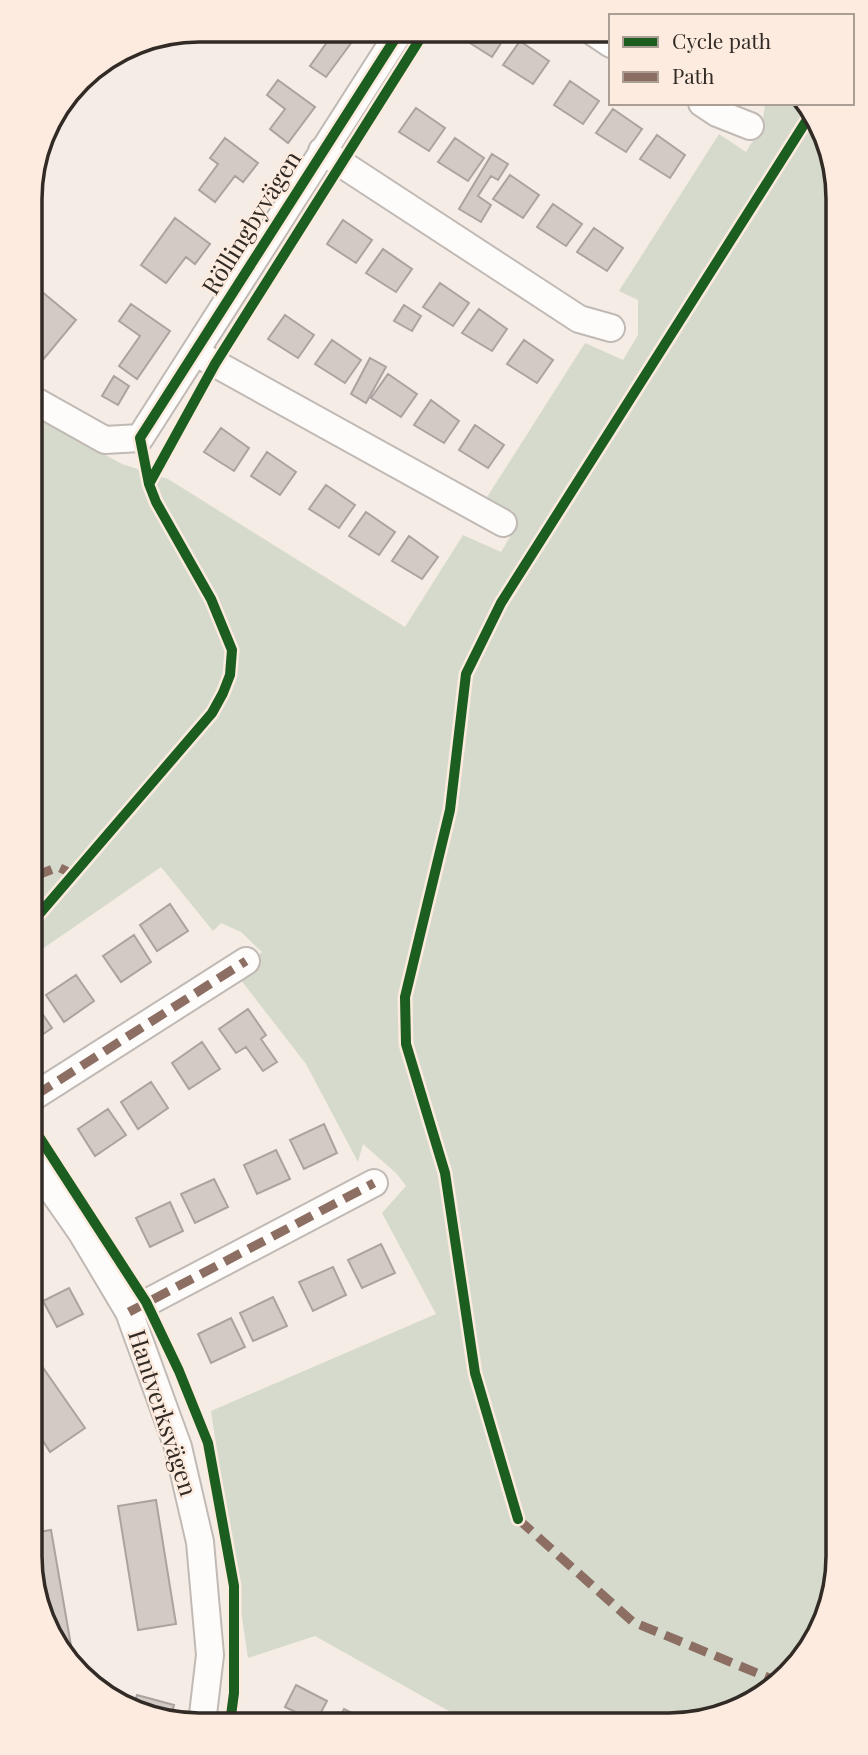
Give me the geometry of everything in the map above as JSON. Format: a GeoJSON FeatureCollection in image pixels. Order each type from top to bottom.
{"type":"FeatureCollection","features":[{"type":"Feature","properties":{"kind":"street","name":"Röllingbyvägen"},"geometry":{"type":"LineString","coordinates":[[42,405],[105,440],[140,438],[393,42]]}},
{"type":"Feature","properties":{"kind":"street"},"geometry":{"type":"LineString","coordinates":[[705,105],[717,113],[750,126]]}},
{"type":"Feature","properties":{"kind":"street","name":"Röllingbyvägen"},"geometry":{"type":"LineString","coordinates":[[322,151],[579,319],[611,328]]}},
{"type":"Feature","properties":{"kind":"street"},"geometry":{"type":"LineString","coordinates":[[196,353],[503,523]]}},
{"type":"Feature","properties":{"kind":"street"},"geometry":{"type":"LineString","coordinates":[[42,1091],[246,961]]}},
{"type":"Feature","properties":{"kind":"street","name":"Hantverksvägen"},"geometry":{"type":"LineString","coordinates":[[42,1176],[129,1312],[178,1447],[200,1542],[210,1654],[203,1713]]}},
{"type":"Feature","properties":{"kind":"street","name":"Hantverksvägen"},"geometry":{"type":"LineString","coordinates":[[129,1312],[374,1183]]}},
{"type":"Feature","properties":{"kind":"shaded area"},"geometry":{"type":"Polygon","coordinates":[[[763,105],[795,105],[800,112],[818,148],[826,189],[826,1566],[823,1587],[810,1626],[794,1652],[756,1687],[720,1705],[690,1712],[669,1713],[452,1713],[315,1636],[248,1658],[211,1411],[436,1314],[382,1213],[406,1186],[397,1174],[363,1144],[358,1162],[306,1064],[237,975],[262,952],[241,932],[221,923],[213,931],[161,867],[42,949],[42,420],[122,464],[168,479],[405,627],[463,535],[501,552],[516,527],[484,502],[585,343],[623,360],[638,335],[638,300],[619,291],[719,134],[746,152],[761,128],[765,107],[763,105]]]}},
{"type":"Feature","properties":{"kind":"building"},"geometry":{"type":"Polygon","coordinates":[[[327,42],[352,42],[326,77],[310,66],[327,42]]]}},
{"type":"Feature","properties":{"kind":"building"},"geometry":{"type":"Polygon","coordinates":[[[468,42],[502,42],[492,57],[468,42]]]}},
{"type":"Feature","properties":{"kind":"building"},"geometry":{"type":"Polygon","coordinates":[[[519,42],[549,61],[533,84],[503,65],[519,42]]]}},
{"type":"Feature","properties":{"kind":"building"},"geometry":{"type":"Polygon","coordinates":[[[278,80],[315,107],[288,143],[270,129],[285,109],[267,95],[278,80]]]}},
{"type":"Feature","properties":{"kind":"building"},"geometry":{"type":"Polygon","coordinates":[[[570,81],[599,101],[583,124],[554,105],[570,81]]]}},
{"type":"Feature","properties":{"kind":"building"},"geometry":{"type":"Polygon","coordinates":[[[416,108],[445,128],[429,151],[399,132],[416,108]]]}},
{"type":"Feature","properties":{"kind":"building"},"geometry":{"type":"Polygon","coordinates":[[[613,109],[642,129],[626,152],[596,133],[613,109]]]}},
{"type":"Feature","properties":{"kind":"building"},"geometry":{"type":"Polygon","coordinates":[[[657,135],[685,155],[670,178],[640,159],[657,135]]]}},
{"type":"Feature","properties":{"kind":"building"},"geometry":{"type":"Polygon","coordinates":[[[225,138],[258,163],[243,182],[235,176],[215,202],[199,190],[218,164],[210,158],[225,138]]]}},
{"type":"Feature","properties":{"kind":"building"},"geometry":{"type":"Polygon","coordinates":[[[455,138],[484,158],[468,181],[438,162],[455,138]]]}},
{"type":"Feature","properties":{"kind":"building"},"geometry":{"type":"Polygon","coordinates":[[[492,154],[508,164],[498,180],[491,176],[478,196],[491,205],[481,222],[459,209],[492,154]]]}},
{"type":"Feature","properties":{"kind":"building"},"geometry":{"type":"Polygon","coordinates":[[[510,175],[539,195],[523,218],[493,199],[510,175]]]}},
{"type":"Feature","properties":{"kind":"building"},"geometry":{"type":"Polygon","coordinates":[[[553,204],[582,224],[566,246],[537,227],[553,204]]]}},
{"type":"Feature","properties":{"kind":"building"},"geometry":{"type":"Polygon","coordinates":[[[175,218],[210,244],[195,264],[186,257],[166,283],[141,265],[175,218]]]}},
{"type":"Feature","properties":{"kind":"building"},"geometry":{"type":"Polygon","coordinates":[[[343,220],[372,240],[356,263],[327,244],[343,220]]]}},
{"type":"Feature","properties":{"kind":"building"},"geometry":{"type":"Polygon","coordinates":[[[594,228],[623,248],[607,271],[577,252],[594,228]]]}},
{"type":"Feature","properties":{"kind":"building"},"geometry":{"type":"Polygon","coordinates":[[[383,249],[412,269],[396,292],[366,273],[383,249]]]}},
{"type":"Feature","properties":{"kind":"building"},"geometry":{"type":"Polygon","coordinates":[[[440,283],[469,303],[453,326],[423,307],[440,283]]]}},
{"type":"Feature","properties":{"kind":"building"},"geometry":{"type":"Polygon","coordinates":[[[42,292],[76,320],[42,361],[42,292]]]}},
{"type":"Feature","properties":{"kind":"building"},"geometry":{"type":"Polygon","coordinates":[[[131,304],[170,331],[137,379],[119,366],[140,336],[119,321],[131,304]]]}},
{"type":"Feature","properties":{"kind":"building"},"geometry":{"type":"Polygon","coordinates":[[[404,305],[421,316],[412,331],[394,321],[404,305]]]}},
{"type":"Feature","properties":{"kind":"building"},"geometry":{"type":"Polygon","coordinates":[[[479,309],[507,329],[492,351],[462,333],[479,309]]]}},
{"type":"Feature","properties":{"kind":"building"},"geometry":{"type":"Polygon","coordinates":[[[285,315],[314,335],[298,358],[268,339],[285,315]]]}},
{"type":"Feature","properties":{"kind":"building"},"geometry":{"type":"Polygon","coordinates":[[[332,340],[361,360],[345,383],[315,364],[332,340]]]}},
{"type":"Feature","properties":{"kind":"building"},"geometry":{"type":"Polygon","coordinates":[[[524,340],[553,360],[537,383],[507,364],[524,340]]]}},
{"type":"Feature","properties":{"kind":"building"},"geometry":{"type":"Polygon","coordinates":[[[370,358],[386,367],[366,403],[351,394],[370,358]]]}},
{"type":"Feature","properties":{"kind":"building"},"geometry":{"type":"Polygon","coordinates":[[[388,374],[417,394],[401,417],[371,398],[388,374]]]}},
{"type":"Feature","properties":{"kind":"building"},"geometry":{"type":"Polygon","coordinates":[[[114,376],[129,386],[118,405],[102,396],[114,376]]]}},
{"type":"Feature","properties":{"kind":"building"},"geometry":{"type":"Polygon","coordinates":[[[431,400],[459,421],[444,443],[414,425],[431,400]]]}},
{"type":"Feature","properties":{"kind":"building"},"geometry":{"type":"Polygon","coordinates":[[[475,425],[504,445],[488,468],[459,450],[475,425]]]}},
{"type":"Feature","properties":{"kind":"building"},"geometry":{"type":"Polygon","coordinates":[[[221,428],[249,448],[234,471],[204,452],[221,428]]]}},
{"type":"Feature","properties":{"kind":"building"},"geometry":{"type":"Polygon","coordinates":[[[267,452],[296,472],[280,495],[251,476],[267,452]]]}},
{"type":"Feature","properties":{"kind":"building"},"geometry":{"type":"Polygon","coordinates":[[[326,485],[355,505],[339,528],[309,509],[326,485]]]}},
{"type":"Feature","properties":{"kind":"building"},"geometry":{"type":"Polygon","coordinates":[[[366,512],[395,532],[379,555],[349,536],[366,512]]]}},
{"type":"Feature","properties":{"kind":"building"},"geometry":{"type":"Polygon","coordinates":[[[409,536],[438,557],[422,579],[392,561],[409,536]]]}},
{"type":"Feature","properties":{"kind":"building"},"geometry":{"type":"Polygon","coordinates":[[[170,904],[188,931],[157,951],[140,925],[170,904]]]}},
{"type":"Feature","properties":{"kind":"building"},"geometry":{"type":"Polygon","coordinates":[[[134,935],[151,962],[121,982],[103,956],[134,935]]]}},
{"type":"Feature","properties":{"kind":"building"},"geometry":{"type":"Polygon","coordinates":[[[76,975],[94,1001],[64,1022],[46,995],[76,975]]]}},
{"type":"Feature","properties":{"kind":"building"},"geometry":{"type":"Polygon","coordinates":[[[248,1009],[266,1035],[261,1039],[277,1062],[263,1071],[246,1047],[236,1053],[219,1029],[248,1009]]]}},
{"type":"Feature","properties":{"kind":"building"},"geometry":{"type":"Polygon","coordinates":[[[42,1013],[52,1028],[42,1035],[42,1013]]]}},
{"type":"Feature","properties":{"kind":"building"},"geometry":{"type":"Polygon","coordinates":[[[202,1042],[220,1069],[189,1089],[172,1063],[202,1042]]]}},
{"type":"Feature","properties":{"kind":"building"},"geometry":{"type":"Polygon","coordinates":[[[151,1082],[168,1108],[138,1129],[121,1102],[151,1082]]]}},
{"type":"Feature","properties":{"kind":"building"},"geometry":{"type":"Polygon","coordinates":[[[108,1109],[126,1135],[95,1156],[78,1129],[108,1109]]]}},
{"type":"Feature","properties":{"kind":"building"},"geometry":{"type":"Polygon","coordinates":[[[324,1124],[337,1153],[304,1169],[290,1140],[324,1124]]]}},
{"type":"Feature","properties":{"kind":"building"},"geometry":{"type":"Polygon","coordinates":[[[276,1150],[290,1179],[257,1194],[244,1165],[276,1150]]]}},
{"type":"Feature","properties":{"kind":"building"},"geometry":{"type":"Polygon","coordinates":[[[214,1179],[228,1207],[195,1223],[181,1194],[214,1179]]]}},
{"type":"Feature","properties":{"kind":"building"},"geometry":{"type":"Polygon","coordinates":[[[170,1202],[183,1231],[150,1247],[136,1218],[170,1202]]]}},
{"type":"Feature","properties":{"kind":"building"},"geometry":{"type":"Polygon","coordinates":[[[381,1244],[395,1273],[362,1288],[348,1260],[381,1244]]]}},
{"type":"Feature","properties":{"kind":"building"},"geometry":{"type":"Polygon","coordinates":[[[333,1267],[346,1295],[313,1311],[299,1282],[333,1267]]]}},
{"type":"Feature","properties":{"kind":"building"},"geometry":{"type":"Polygon","coordinates":[[[69,1288],[83,1314],[57,1327],[43,1301],[69,1288]]]}},
{"type":"Feature","properties":{"kind":"building"},"geometry":{"type":"Polygon","coordinates":[[[273,1297],[287,1326],[253,1341],[240,1313],[273,1297]]]}},
{"type":"Feature","properties":{"kind":"building"},"geometry":{"type":"Polygon","coordinates":[[[231,1318],[245,1347],[211,1363],[198,1334],[231,1318]]]}},
{"type":"Feature","properties":{"kind":"building"},"geometry":{"type":"Polygon","coordinates":[[[42,1366],[85,1428],[50,1452],[42,1439],[42,1366]]]}},
{"type":"Feature","properties":{"kind":"building"},"geometry":{"type":"Polygon","coordinates":[[[156,1500],[176,1624],[138,1630],[118,1506],[156,1500]]]}},
{"type":"Feature","properties":{"kind":"building"},"geometry":{"type":"Polygon","coordinates":[[[51,1530],[71,1647],[50,1607],[42,1566],[42,1531],[51,1530]]]}},
{"type":"Feature","properties":{"kind":"building"},"geometry":{"type":"Polygon","coordinates":[[[296,1685],[327,1701],[321,1713],[297,1713],[285,1707],[296,1685]]]}},
{"type":"Feature","properties":{"kind":"building"},"geometry":{"type":"Polygon","coordinates":[[[137,1695],[174,1705],[173,1711],[136,1700],[137,1695]]]}},
{"type":"Feature","properties":{"kind":"marked path"},"geometry":{"type":"LineString","coordinates":[[42,873],[58,867],[73,874]]}},
{"type":"Feature","properties":{"kind":"marked path"},"geometry":{"type":"LineString","coordinates":[[42,1091],[246,961]]}},
{"type":"Feature","properties":{"kind":"marked path"},"geometry":{"type":"LineString","coordinates":[[129,1312],[374,1183]]}},
{"type":"Feature","properties":{"kind":"marked path"},"geometry":{"type":"LineString","coordinates":[[518,1519],[633,1622],[768,1678]]}},
{"type":"Feature","properties":{"kind":"cycle path"},"geometry":{"type":"LineString","coordinates":[[42,911],[212,713],[230,675],[232,650],[211,599],[156,502],[149,484],[140,438],[393,42]]}},
{"type":"Feature","properties":{"kind":"cycle path"},"geometry":{"type":"LineString","coordinates":[[149,484],[215,364],[418,42]]}},
{"type":"Feature","properties":{"kind":"cycle path"},"geometry":{"type":"LineString","coordinates":[[518,1519],[475,1373],[445,1173],[406,1044],[405,997],[450,810],[466,674],[501,603],[806,122]]}},
{"type":"Feature","properties":{"kind":"cycle path"},"geometry":{"type":"LineString","coordinates":[[42,1141],[146,1302],[179,1371],[208,1443],[234,1586],[234,1693],[231,1713]]}}]}
